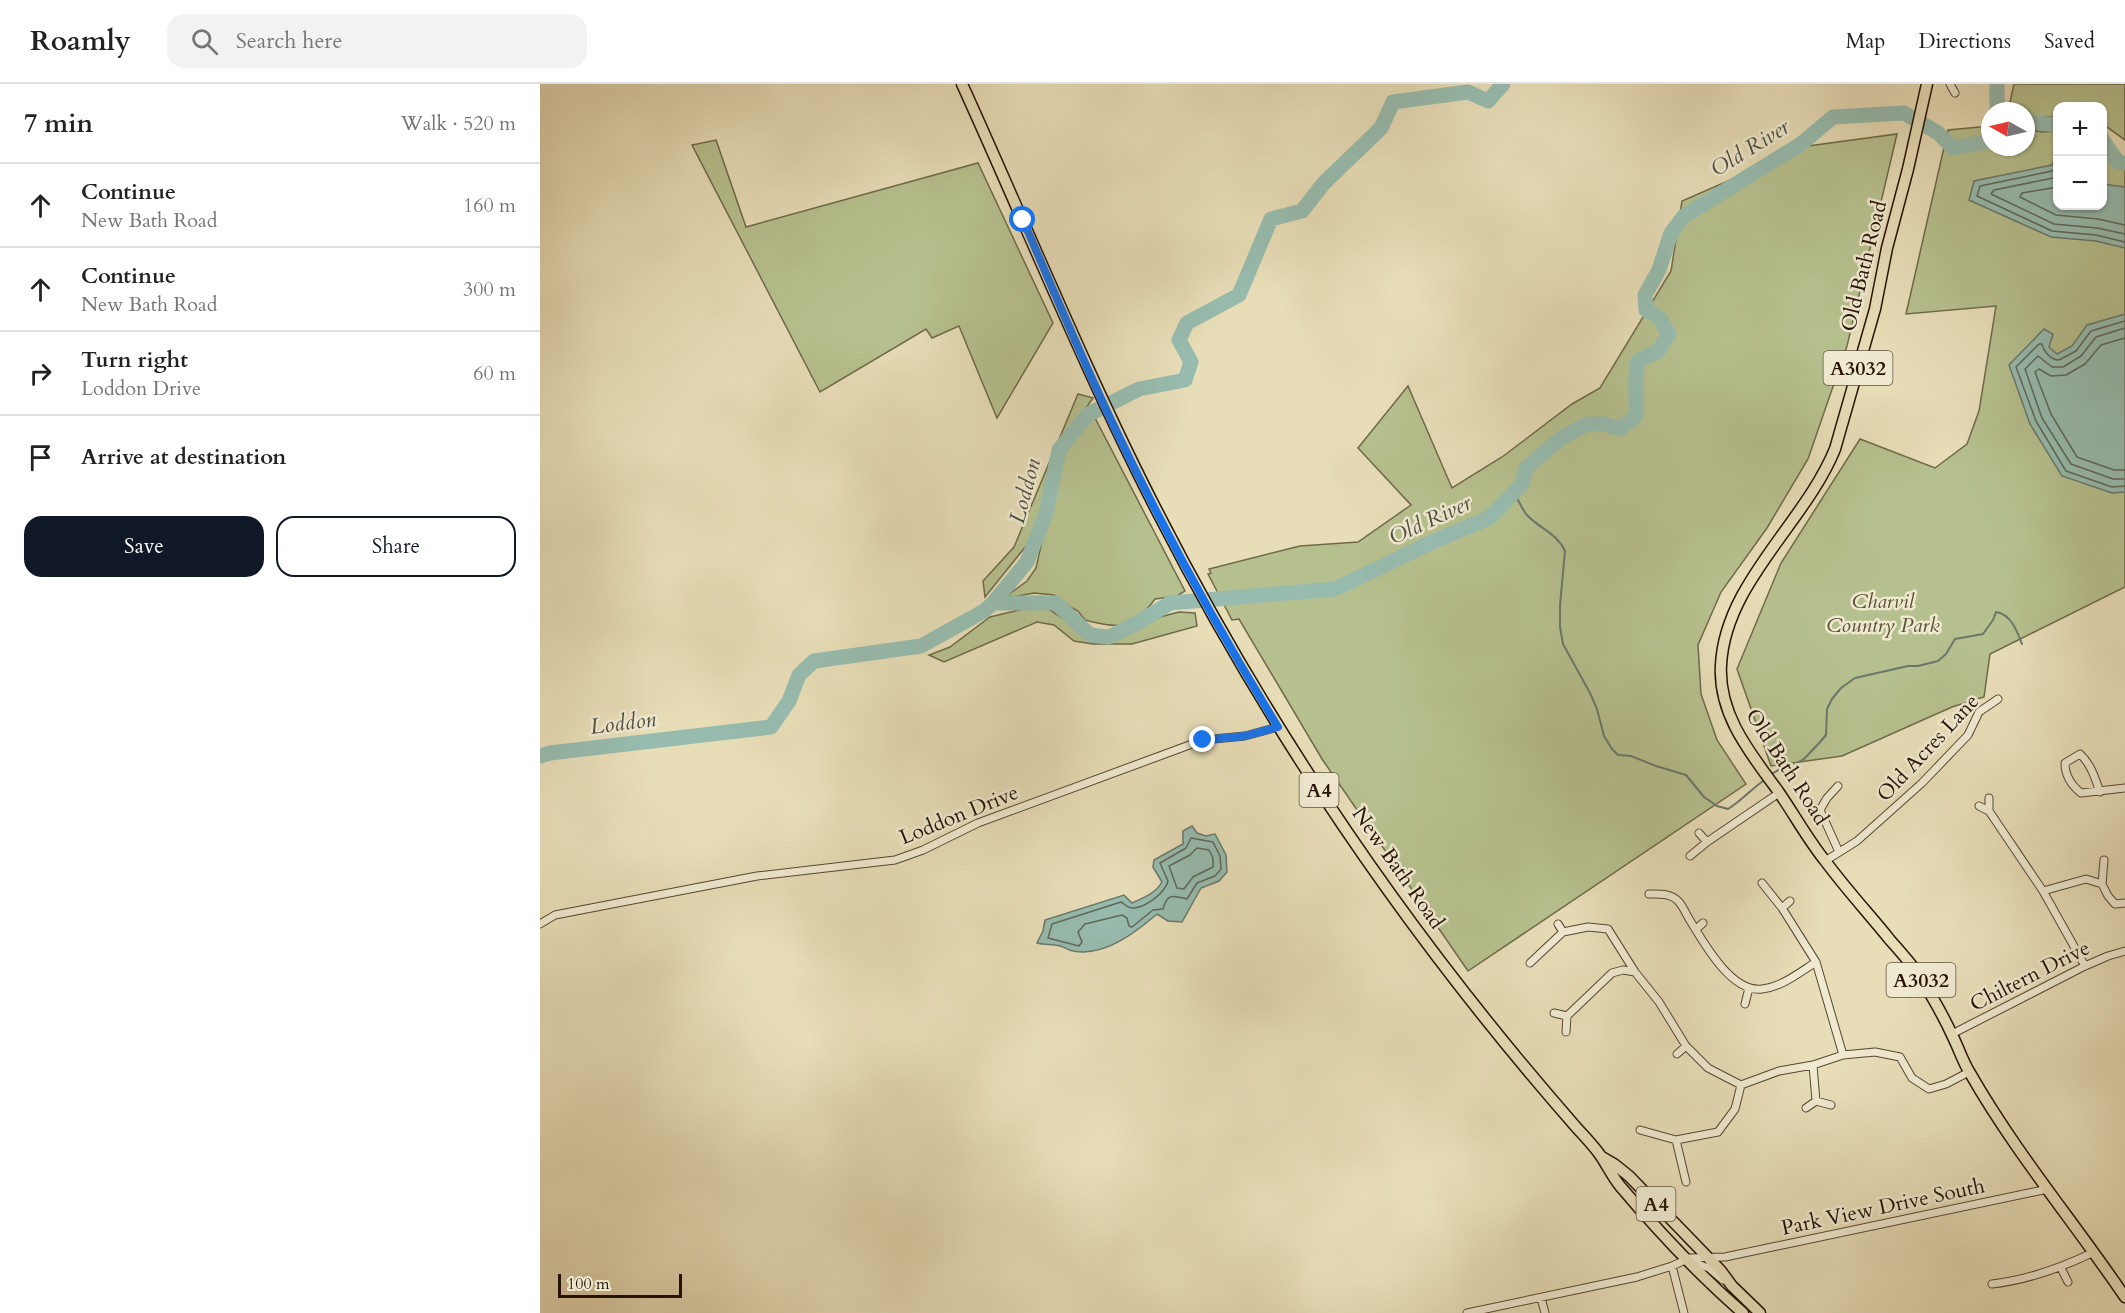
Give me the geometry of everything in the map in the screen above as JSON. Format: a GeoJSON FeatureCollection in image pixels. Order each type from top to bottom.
{"type":"FeatureCollection","features":[{"type":"Feature","properties":{"kind":"main road","name":"New Bath Road"},"geometry":{"type":"LineString","coordinates":[[962,84],[1111,420],[1190,574],[1278,727],[1333,811],[1422,937],[1521,1064],[1602,1157],[1616,1181],[1687,1260],[1743,1313]]}},
{"type":"Feature","properties":{"kind":"main road","name":"Old Bath Road"},"geometry":{"type":"LineString","coordinates":[[1927,84],[1922,113],[1887,248],[1875,309],[1835,449],[1813,492],[1757,571],[1736,608],[1723,644],[1720,666],[1721,687],[1729,716],[1743,742],[1825,861],[1915,970],[1952,1034],[1969,1072],[2021,1153],[2048,1189]]}},
{"type":"Feature","properties":{"kind":"main road","name":"New Bath Road"},"geometry":{"type":"LineString","coordinates":[[1602,1157],[1629,1176],[1760,1313]]}},
{"type":"Feature","properties":{"kind":"main road","name":"A3032"},"geometry":{"type":"LineString","coordinates":[[2048,1189],[2125,1297]]}},
{"type":"Feature","properties":{"kind":"street"},"geometry":{"type":"LineString","coordinates":[[1950,84],[1956,93]]}},
{"type":"Feature","properties":{"kind":"street","name":"Old Acres Lane"},"geometry":{"type":"LineString","coordinates":[[1825,861],[1857,841],[1922,783],[1968,735],[1978,712],[1998,699]]}},
{"type":"Feature","properties":{"kind":"street","name":"Loddon Drive"},"geometry":{"type":"LineString","coordinates":[[540,924],[555,915],[757,876],[895,860],[923,850],[978,823],[1203,740],[1245,736],[1278,727]]}},
{"type":"Feature","properties":{"kind":"street"},"geometry":{"type":"LineString","coordinates":[[2100,792],[2086,759],[2080,754],[2065,764],[2071,785],[2080,793],[2100,792],[2125,788]]}},
{"type":"Feature","properties":{"kind":"street"},"geometry":{"type":"LineString","coordinates":[[1838,786],[1820,810],[1839,852]]}},
{"type":"Feature","properties":{"kind":"street"},"geometry":{"type":"LineString","coordinates":[[1690,856],[1776,789]]}},
{"type":"Feature","properties":{"kind":"street"},"geometry":{"type":"LineString","coordinates":[[1989,798],[1989,811]]}},
{"type":"Feature","properties":{"kind":"street"},"geometry":{"type":"LineString","coordinates":[[1979,806],[1989,811],[2043,891],[2085,966]]}},
{"type":"Feature","properties":{"kind":"street"},"geometry":{"type":"LineString","coordinates":[[1699,833],[1707,842]]}},
{"type":"Feature","properties":{"kind":"street"},"geometry":{"type":"LineString","coordinates":[[2104,860],[2102,884],[2108,896],[2115,903],[2125,903]]}},
{"type":"Feature","properties":{"kind":"street"},"geometry":{"type":"LineString","coordinates":[[2043,891],[2086,879],[2102,884]]}},
{"type":"Feature","properties":{"kind":"street"},"geometry":{"type":"LineString","coordinates":[[1762,883],[1782,908],[1816,962],[1843,1055]]}},
{"type":"Feature","properties":{"kind":"street"},"geometry":{"type":"LineString","coordinates":[[1649,894],[1665,894],[1679,902],[1710,952],[1734,979],[1749,988],[1762,989],[1779,985],[1816,962]]}},
{"type":"Feature","properties":{"kind":"street"},"geometry":{"type":"LineString","coordinates":[[1782,908],[1790,901]]}},
{"type":"Feature","properties":{"kind":"street"},"geometry":{"type":"LineString","coordinates":[[1695,929],[1703,923]]}},
{"type":"Feature","properties":{"kind":"street"},"geometry":{"type":"LineString","coordinates":[[1558,924],[1563,932]]}},
{"type":"Feature","properties":{"kind":"street"},"geometry":{"type":"LineString","coordinates":[[1530,963],[1563,932],[1588,927],[1608,928],[1686,1046],[1708,1068],[1741,1085],[1779,1071],[1813,1065],[1843,1055],[1875,1052],[1900,1057],[1912,1078],[1929,1089],[1946,1084],[1969,1072]]}},
{"type":"Feature","properties":{"kind":"street","name":"Chiltern Drive"},"geometry":{"type":"LineString","coordinates":[[1952,1034],[2085,966],[2125,951]]}},
{"type":"Feature","properties":{"kind":"street"},"geometry":{"type":"LineString","coordinates":[[1566,1032],[1568,1016],[1612,973],[1623,970],[1635,972]]}},
{"type":"Feature","properties":{"kind":"street"},"geometry":{"type":"LineString","coordinates":[[1745,1004],[1749,988]]}},
{"type":"Feature","properties":{"kind":"street"},"geometry":{"type":"LineString","coordinates":[[1554,1013],[1568,1016]]}},
{"type":"Feature","properties":{"kind":"street"},"geometry":{"type":"LineString","coordinates":[[1677,1054],[1686,1046]]}},
{"type":"Feature","properties":{"kind":"street"},"geometry":{"type":"LineString","coordinates":[[1813,1065],[1816,1101]]}},
{"type":"Feature","properties":{"kind":"street"},"geometry":{"type":"LineString","coordinates":[[1640,1130],[1676,1140],[1718,1132],[1736,1109],[1741,1085]]}},
{"type":"Feature","properties":{"kind":"street"},"geometry":{"type":"LineString","coordinates":[[1806,1108],[1816,1101],[1831,1105]]}},
{"type":"Feature","properties":{"kind":"street"},"geometry":{"type":"LineString","coordinates":[[1676,1140],[1686,1182]]}},
{"type":"Feature","properties":{"kind":"street","name":"Park View Drive South"},"geometry":{"type":"LineString","coordinates":[[1467,1313],[1616,1282],[1672,1266],[1690,1257],[1725,1257],[2048,1189]]}},
{"type":"Feature","properties":{"kind":"street"},"geometry":{"type":"LineString","coordinates":[[1992,1284],[2061,1268],[2094,1252]]}},
{"type":"Feature","properties":{"kind":"street"},"geometry":{"type":"LineString","coordinates":[[1721,1271],[1725,1257]]}},
{"type":"Feature","properties":{"kind":"street"},"geometry":{"type":"LineString","coordinates":[[1687,1260],[1709,1268],[1732,1286]]}},
{"type":"Feature","properties":{"kind":"street"},"geometry":{"type":"LineString","coordinates":[[1672,1266],[1684,1313]]}},
{"type":"Feature","properties":{"kind":"street"},"geometry":{"type":"LineString","coordinates":[[2061,1268],[2068,1282]]}},
{"type":"Feature","properties":{"kind":"street"},"geometry":{"type":"LineString","coordinates":[[2008,1282],[2009,1290]]}},
{"type":"Feature","properties":{"kind":"street"},"geometry":{"type":"LineString","coordinates":[[1542,1298],[1545,1313]]}},
{"type":"Feature","properties":{"kind":"green space"},"geometry":{"type":"Polygon","coordinates":[[[2014,84],[2125,84],[2125,140],[2107,127],[2107,102],[2053,102],[2053,117],[2035,117],[2035,102],[2010,102],[2014,84]]]}},
{"type":"Feature","properties":{"kind":"green space","name":"Charvil Country Park"},"geometry":{"type":"Polygon","coordinates":[[[1981,127],[1981,156],[2035,156],[2035,131],[2053,131],[2053,210],[2107,210],[2107,157],[2114,166],[2125,168],[2125,587],[1990,654],[1984,697],[1952,707],[1842,756],[1771,766],[1737,669],[1781,563],[1860,439],[1935,468],[1967,444],[1979,411],[1996,306],[1906,314],[1948,130],[1981,127]]]}},
{"type":"Feature","properties":{"kind":"green space"},"geometry":{"type":"Polygon","coordinates":[[[1897,134],[1847,346],[1808,459],[1767,528],[1721,592],[1698,645],[1701,694],[1717,740],[1746,784],[1468,971],[1322,759],[1239,619],[1232,620],[1208,574],[1211,573],[1209,569],[1300,546],[1358,542],[1411,505],[1358,448],[1408,386],[1452,488],[1502,457],[1572,404],[1600,388],[1671,271],[1682,201],[1808,146],[1897,134]]]}},
{"type":"Feature","properties":{"kind":"green space"},"geometry":{"type":"Polygon","coordinates":[[[716,140],[746,227],[978,163],[1053,323],[997,418],[959,326],[932,338],[926,329],[820,392],[692,145],[716,140]]]}},
{"type":"Feature","properties":{"kind":"green space"},"geometry":{"type":"Polygon","coordinates":[[[1078,394],[1093,398],[1054,454],[1045,505],[1026,546],[985,597],[983,581],[1014,547],[1078,394]]]}},
{"type":"Feature","properties":{"kind":"green space"},"geometry":{"type":"Polygon","coordinates":[[[1090,418],[1095,418],[1185,591],[1177,596],[1155,599],[1140,616],[1124,624],[1107,625],[1085,620],[1078,611],[1054,595],[1034,593],[1012,597],[1008,595],[1027,581],[1036,568],[1062,452],[1090,418]]]}},
{"type":"Feature","properties":{"kind":"green space"},"geometry":{"type":"Polygon","coordinates":[[[1032,607],[1050,610],[1090,636],[1109,640],[1123,637],[1160,617],[1179,612],[1195,613],[1197,626],[1132,644],[1093,644],[1074,641],[1054,625],[1037,622],[944,662],[929,655],[950,647],[990,617],[1032,607]]]}},
{"type":"Feature","properties":{"kind":"water"},"geometry":{"type":"Polygon","coordinates":[[[2053,163],[2053,210],[2107,210],[2107,185],[2125,187],[2125,248],[2096,241],[2051,237],[1969,200],[1974,181],[2052,165],[2053,163]]]}},
{"type":"Feature","properties":{"kind":"water"},"geometry":{"type":"Polygon","coordinates":[[[2125,314],[2125,492],[2112,493],[2062,476],[2030,424],[2009,365],[2044,329],[2053,334],[2049,347],[2057,354],[2072,346],[2087,325],[2125,314]]]}},
{"type":"Feature","properties":{"kind":"water"},"geometry":{"type":"Polygon","coordinates":[[[1192,826],[1197,833],[1206,836],[1215,834],[1226,855],[1227,872],[1219,881],[1201,888],[1182,922],[1168,921],[1157,914],[1118,942],[1085,952],[1037,943],[1045,920],[1124,895],[1132,903],[1153,892],[1162,882],[1153,867],[1154,860],[1183,844],[1183,831],[1192,826]]]}},
{"type":"Feature","properties":{"kind":"waterway","name":"Loddon"},"geometry":{"type":"LineString","coordinates":[[540,756],[771,727],[789,701],[799,675],[814,661],[921,646],[984,611],[1027,562],[1046,513],[1059,450],[1087,415],[1139,389],[1185,380],[1191,362],[1179,340],[1187,323],[1239,295],[1271,219],[1302,211],[1324,183],[1381,128],[1393,102],[1468,92],[1488,101],[1503,84]]}},
{"type":"Feature","properties":{"kind":"waterway","name":"Old River"},"geometry":{"type":"LineString","coordinates":[[1997,84],[1997,102]]}},
{"type":"Feature","properties":{"kind":"waterway","name":"Old River"},"geometry":{"type":"LineString","coordinates":[[993,603],[1056,603],[1090,635],[1109,637],[1170,603],[1335,589],[1432,542],[1489,518],[1522,484],[1526,468],[1560,439],[1587,424],[1604,424],[1620,429],[1636,416],[1638,361],[1658,351],[1669,334],[1659,317],[1646,310],[1645,295],[1659,270],[1671,233],[1684,216],[1801,144],[1833,117],[1904,113],[1938,133],[1953,148],[1981,143]]}},
{"type":"Feature","properties":{"kind":"waterway","name":"Old River"},"geometry":{"type":"LineString","coordinates":[[2035,123],[2053,125]]}},
{"type":"Feature","properties":{"kind":"waterway","name":"Old River"},"geometry":{"type":"LineString","coordinates":[[2107,146],[2118,162],[2125,163]]}},
{"type":"Feature","properties":{"kind":"waterway"},"geometry":{"type":"LineString","coordinates":[[1513,493],[1526,514],[1552,535],[1565,551],[1560,605],[1563,644],[1590,693],[1604,736],[1612,749],[1618,755],[1631,756],[1686,775],[1704,797],[1717,806],[1728,809],[1766,779]]}},
{"type":"Feature","properties":{"kind":"waterway"},"geometry":{"type":"LineString","coordinates":[[1770,775],[1804,759],[1821,741],[1826,735],[1827,709],[1832,699],[1841,688],[1855,678],[1938,661],[1946,654],[1955,639],[1983,634],[1996,612],[2010,620],[2022,644]]}},
{"type":"Feature","properties":{"kind":"route"},"geometry":{"type":"LineString","coordinates":[[1023,220],[1111,420],[1158,514],[1278,727],[1245,736],[1203,740]]}}]}
